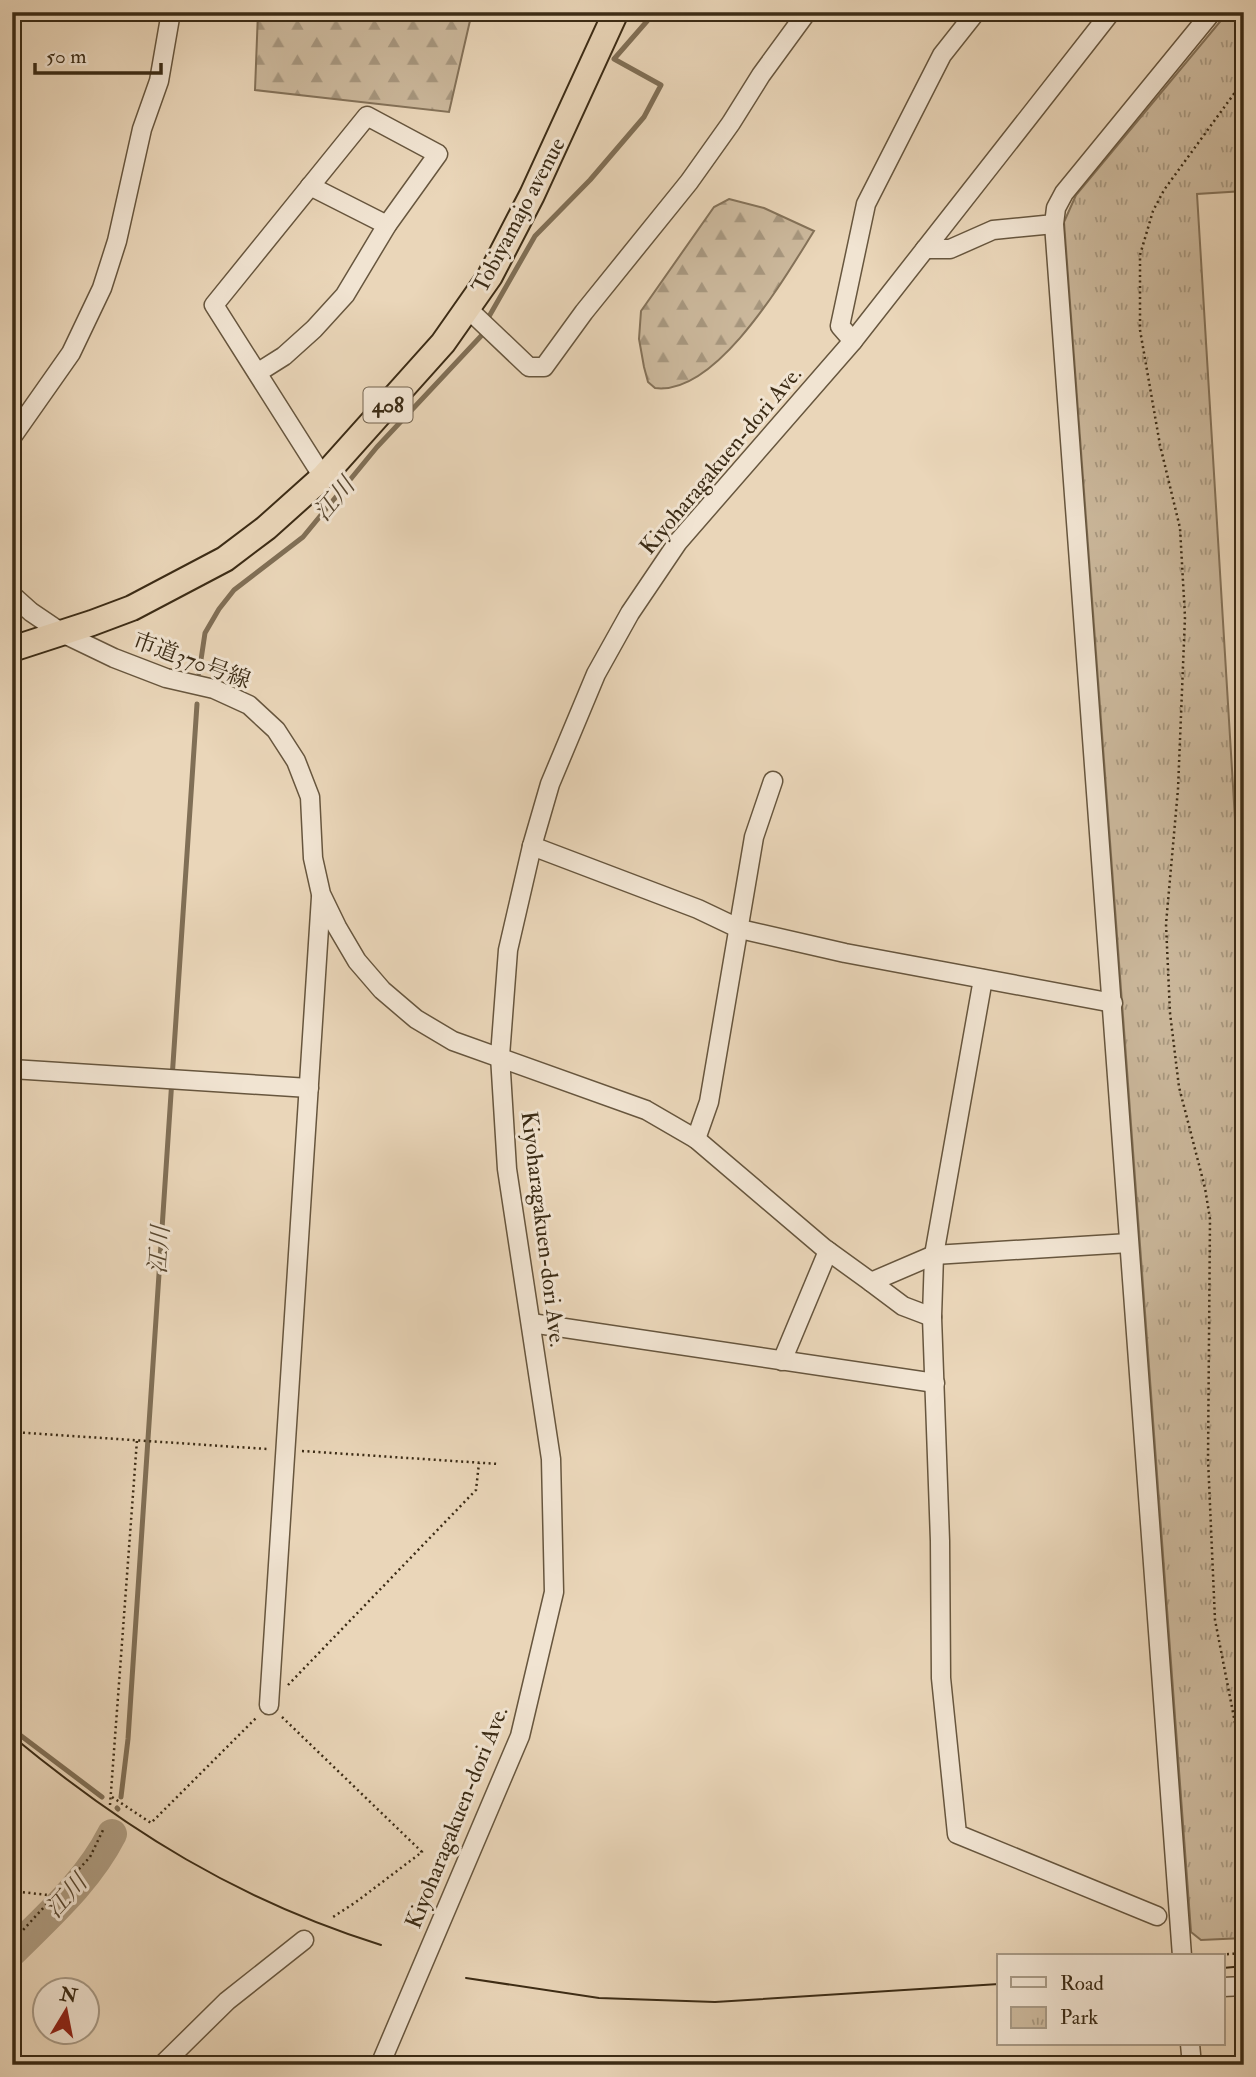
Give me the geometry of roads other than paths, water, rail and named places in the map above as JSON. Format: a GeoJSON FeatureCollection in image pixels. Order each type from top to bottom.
{"type":"FeatureCollection","features":[{"type":"Feature","properties":{"kind":"highway","name":"Tobiyamajo avenue"},"geometry":{"type":"LineString","coordinates":[[12,649],[132,608],[225,559],[266,528],[323,477],[443,343],[490,276],[527,205],[616,12]]}},
{"type":"Feature","properties":{"kind":"street"},"geometry":{"type":"LineString","coordinates":[[12,437],[72,353],[103,289],[117,241],[142,129],[159,81],[172,12]]}},
{"type":"Feature","properties":{"kind":"street"},"geometry":{"type":"LineString","coordinates":[[467,308],[529,366],[544,367],[584,312],[689,182],[807,12]]}},
{"type":"Feature","properties":{"kind":"street"},"geometry":{"type":"LineString","coordinates":[[853,341],[840,326],[866,204],[942,55],[976,12]]}},
{"type":"Feature","properties":{"kind":"street","name":"Kiyoharagakuen-dori Ave."},"geometry":{"type":"LineString","coordinates":[[380,2065],[520,1736],[554,1592],[551,1459],[507,1169],[500,1056],[508,950],[532,846],[550,784],[596,674],[630,613],[678,542],[853,341],[1111,12]]}},
{"type":"Feature","properties":{"kind":"street"},"geometry":{"type":"LineString","coordinates":[[1182,1954],[1054,224],[1056,208],[1064,193],[1212,12]]}},
{"type":"Feature","properties":{"kind":"street"},"geometry":{"type":"LineString","coordinates":[[257,373],[284,356],[314,329],[345,295],[387,225],[438,154],[367,116],[214,305],[257,373],[323,477]]}},
{"type":"Feature","properties":{"kind":"street"},"geometry":{"type":"LineString","coordinates":[[310,186],[387,225]]}},
{"type":"Feature","properties":{"kind":"street"},"geometry":{"type":"LineString","coordinates":[[925,249],[950,248],[992,230],[1054,224]]}},
{"type":"Feature","properties":{"kind":"street","name":"市道370号線"},"geometry":{"type":"LineString","coordinates":[[12,595],[62,633],[114,658],[166,678],[214,689],[249,705],[276,730],[296,761],[310,797],[313,858],[321,894],[357,961],[382,990],[416,1019],[453,1041],[646,1110],[696,1139],[828,1251],[903,1306],[932,1317]]}},
{"type":"Feature","properties":{"kind":"street"},"geometry":{"type":"LineString","coordinates":[[696,1139],[709,1102],[754,837],[774,781]]}},
{"type":"Feature","properties":{"kind":"street"},"geometry":{"type":"LineString","coordinates":[[532,846],[698,909],[740,929],[845,953],[1113,1003]]}},
{"type":"Feature","properties":{"kind":"street"},"geometry":{"type":"LineString","coordinates":[[269,1705],[321,894]]}},
{"type":"Feature","properties":{"kind":"street"},"geometry":{"type":"LineString","coordinates":[[983,979],[934,1255],[932,1317],[942,1678],[957,1833],[1157,1916]]}},
{"type":"Feature","properties":{"kind":"street"},"geometry":{"type":"LineString","coordinates":[[12,1069],[309,1088]]}},
{"type":"Feature","properties":{"kind":"street"},"geometry":{"type":"LineString","coordinates":[[871,1282],[934,1255],[1129,1243]]}},
{"type":"Feature","properties":{"kind":"street"},"geometry":{"type":"LineString","coordinates":[[782,1361],[828,1251]]}},
{"type":"Feature","properties":{"kind":"street"},"geometry":{"type":"LineString","coordinates":[[531,1323],[934,1383]]}},
{"type":"Feature","properties":{"kind":"street"},"geometry":{"type":"LineString","coordinates":[[162,2065],[227,2001],[304,1940]]}},
{"type":"Feature","properties":{"kind":"street"},"geometry":{"type":"LineString","coordinates":[[1224,1987],[1244,1986]]}},
{"type":"Feature","properties":{"kind":"street"},"geometry":{"type":"LineString","coordinates":[[1190,2046],[1192,2065]]}},
{"type":"Feature","properties":{"kind":"waterway","name":"江川"},"geometry":{"type":"LineString","coordinates":[[487,320],[535,236],[590,180],[644,117],[661,85],[614,59],[655,12]]}},
{"type":"Feature","properties":{"kind":"waterway","name":"江川"},"geometry":{"type":"LineString","coordinates":[[199,673],[205,633],[234,590],[303,537],[377,447],[482,335],[481,330]]}},
{"type":"Feature","properties":{"kind":"waterway","name":"江川"},"geometry":{"type":"LineString","coordinates":[[121,1797],[128,1739],[197,704]]}},
{"type":"Feature","properties":{"kind":"waterway"},"geometry":{"type":"LineString","coordinates":[[12,1729],[102,1797]]}},
{"type":"Feature","properties":{"kind":"waterway","name":"江川"},"geometry":{"type":"LineString","coordinates":[[12,1952],[80,1882],[112,1834]]}},
{"type":"Feature","properties":{"kind":"tram line"},"geometry":{"type":"LineString","coordinates":[[12,1736],[98,1802],[186,1859],[279,1907],[381,1945]]}},
{"type":"Feature","properties":{"kind":"tram line"},"geometry":{"type":"LineString","coordinates":[[1224,1968],[1244,1966]]}},
{"type":"Feature","properties":{"kind":"tram line"},"geometry":{"type":"LineString","coordinates":[[466,1978],[599,1998],[715,2002],[997,1984]]}}]}
